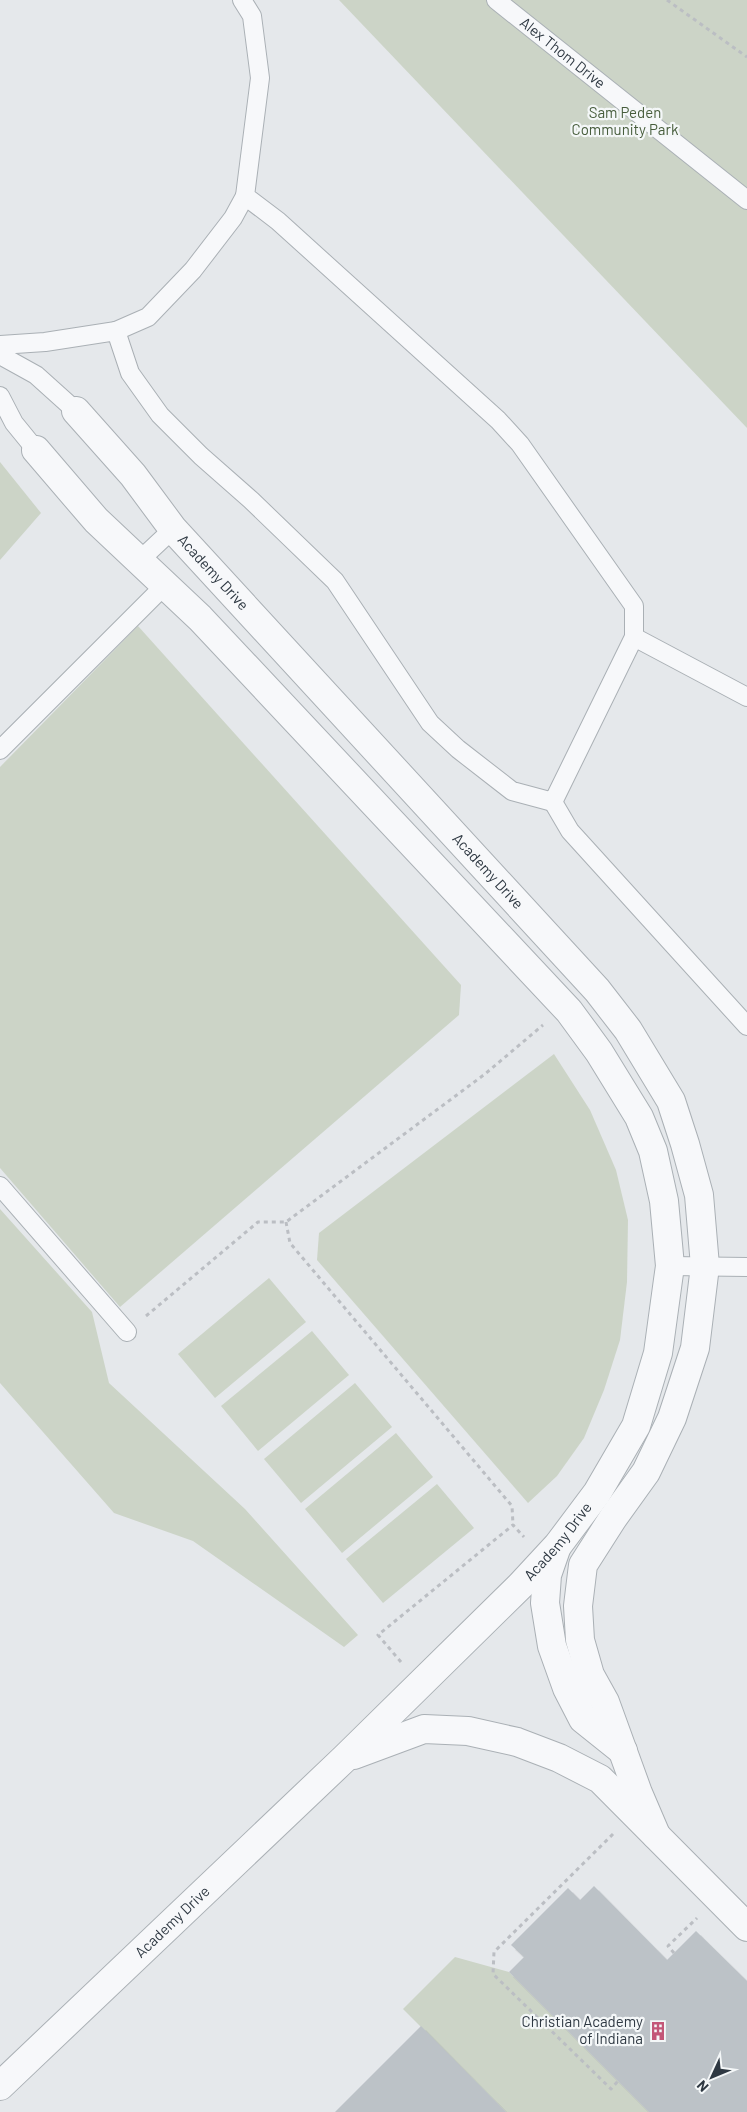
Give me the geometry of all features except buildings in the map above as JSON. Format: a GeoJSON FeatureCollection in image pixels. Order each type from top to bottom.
{"type":"FeatureCollection","features":[{"type":"Feature","properties":{"kind":"street","name":"Academy Drive"},"geometry":{"type":"LineString","coordinates":[[76,411],[133,475],[173,529],[597,990],[628,1030],[671,1101],[699,1195],[705,1266],[695,1348],[672,1418],[646,1472],[613,1518],[583,1565],[578,1606],[580,1640],[590,1675],[605,1702],[638,1793],[656,1835]]}},
{"type":"Feature","properties":{"kind":"street","name":"Academy Drive"},"geometry":{"type":"LineString","coordinates":[[0,2086],[345,1758],[522,1585],[551,1553],[597,1493],[636,1426],[658,1353],[670,1266],[664,1201],[653,1152],[640,1117],[599,1052],[564,1006],[200,618],[96,520],[36,450]]}},
{"type":"Feature","properties":{"kind":"street"},"geometry":{"type":"LineString","coordinates":[[551,1553],[547,1575],[547,1612],[552,1646],[567,1688],[583,1718],[585,1733],[581,1744],[569,1753],[552,1755]]}},
{"type":"Feature","properties":{"kind":"street"},"geometry":{"type":"LineString","coordinates":[[583,1718],[623,1752]]}},
{"type":"Feature","properties":{"kind":"street","name":"Academy Drive"},"geometry":{"type":"LineString","coordinates":[[345,1758],[424,1729],[468,1731],[517,1742],[552,1755],[600,1779],[747,1926]]}},
{"type":"Feature","properties":{"kind":"lane"},"geometry":{"type":"LineString","coordinates":[[0,345],[45,342],[116,331],[148,317],[187,277],[233,218],[246,196],[260,78],[252,16],[242,0]]}},
{"type":"Feature","properties":{"kind":"lane","name":"Alex Thom Drive"},"geometry":{"type":"LineString","coordinates":[[496,0],[747,200]]}},
{"type":"Feature","properties":{"kind":"lane"},"geometry":{"type":"LineString","coordinates":[[246,196],[293,234],[498,420],[520,444],[634,606],[634,637],[553,802]]}},
{"type":"Feature","properties":{"kind":"lane"},"geometry":{"type":"LineString","coordinates":[[116,331],[130,373],[160,415],[201,456],[258,506],[335,581],[430,723],[458,749],[512,790],[553,802],[570,831],[747,1026]]}},
{"type":"Feature","properties":{"kind":"lane","name":"Academy Drive"},"geometry":{"type":"LineString","coordinates":[[0,355],[36,375],[76,411]]}},
{"type":"Feature","properties":{"kind":"lane","name":"Academy Drive"},"geometry":{"type":"LineString","coordinates":[[0,396],[14,423],[36,450]]}},
{"type":"Feature","properties":{"kind":"lane","name":"Academy Drive"},"geometry":{"type":"LineString","coordinates":[[140,560],[173,529]]}},
{"type":"Feature","properties":{"kind":"lane"},"geometry":{"type":"LineString","coordinates":[[0,750],[165,584]]}},
{"type":"Feature","properties":{"kind":"lane"},"geometry":{"type":"LineString","coordinates":[[634,637],[747,697]]}},
{"type":"Feature","properties":{"kind":"lane"},"geometry":{"type":"LineString","coordinates":[[0,1186],[127,1332]]}},
{"type":"Feature","properties":{"kind":"lane"},"geometry":{"type":"LineString","coordinates":[[670,1266],[747,1267]]}},
{"type":"Feature","properties":{"kind":"path"},"geometry":{"type":"LineString","coordinates":[[667,0],[747,56]]}},
{"type":"Feature","properties":{"kind":"path"},"geometry":{"type":"LineString","coordinates":[[127,1332],[258,1222],[286,1222],[485,1074],[564,1006]]}},
{"type":"Feature","properties":{"kind":"path"},"geometry":{"type":"LineString","coordinates":[[286,1222],[290,1243],[512,1506],[513,1525]]}},
{"type":"Feature","properties":{"kind":"path"},"geometry":{"type":"LineString","coordinates":[[513,1525],[551,1553]]}},
{"type":"Feature","properties":{"kind":"path"},"geometry":{"type":"LineString","coordinates":[[405,1667],[378,1635],[513,1525]]}},
{"type":"Feature","properties":{"kind":"path"},"geometry":{"type":"LineString","coordinates":[[617,1830],[494,1952],[493,1974],[610,2089],[618,2081]]}},
{"type":"Feature","properties":{"kind":"path"},"geometry":{"type":"LineString","coordinates":[[674,1953],[668,1946],[701,1914]]}},
{"type":"Feature","properties":{"kind":"green space","name":"Sam Peden Community Park"},"geometry":{"type":"Polygon","coordinates":[[[339,0],[747,0],[747,428],[339,0]]]}},
{"type":"Feature","properties":{"kind":"green space"},"geometry":{"type":"Polygon","coordinates":[[[0,462],[41,513],[0,560],[0,462]]]}},
{"type":"Feature","properties":{"kind":"green space"},"geometry":{"type":"Polygon","coordinates":[[[138,626],[461,985],[459,1015],[120,1307],[0,1168],[0,767],[138,626]]]}},
{"type":"Feature","properties":{"kind":"green space"},"geometry":{"type":"Polygon","coordinates":[[[554,1054],[590,1110],[616,1170],[628,1220],[627,1282],[620,1340],[604,1390],[584,1438],[557,1476],[528,1503],[317,1260],[319,1233],[554,1054]]]}},
{"type":"Feature","properties":{"kind":"green space"},"geometry":{"type":"Polygon","coordinates":[[[0,1209],[92,1312],[109,1383],[245,1509],[358,1635],[344,1647],[193,1541],[114,1513],[0,1383],[0,1209]]]}},
{"type":"Feature","properties":{"kind":"green space"},"geometry":{"type":"Polygon","coordinates":[[[269,1278],[306,1322],[215,1398],[178,1354],[269,1278]]]}},
{"type":"Feature","properties":{"kind":"green space"},"geometry":{"type":"Polygon","coordinates":[[[312,1331],[349,1375],[258,1451],[221,1406],[312,1331]]]}},
{"type":"Feature","properties":{"kind":"green space"},"geometry":{"type":"Polygon","coordinates":[[[355,1383],[392,1427],[301,1503],[264,1459],[355,1383]]]}},
{"type":"Feature","properties":{"kind":"green space"},"geometry":{"type":"Polygon","coordinates":[[[396,1433],[433,1477],[342,1553],[305,1509],[396,1433]]]}},
{"type":"Feature","properties":{"kind":"green space"},"geometry":{"type":"Polygon","coordinates":[[[437,1484],[474,1528],[383,1603],[346,1559],[437,1484]]]}},
{"type":"Feature","properties":{"kind":"green space"},"geometry":{"type":"Polygon","coordinates":[[[455,1957],[509,1972],[649,2112],[506,2112],[403,2009],[455,1957]]]}},
{"type":"Feature","properties":{"kind":"place","name":"Christian Academy of Indiana"},"geometry":{"type":"Point","coordinates":[658,2031]}}]}
